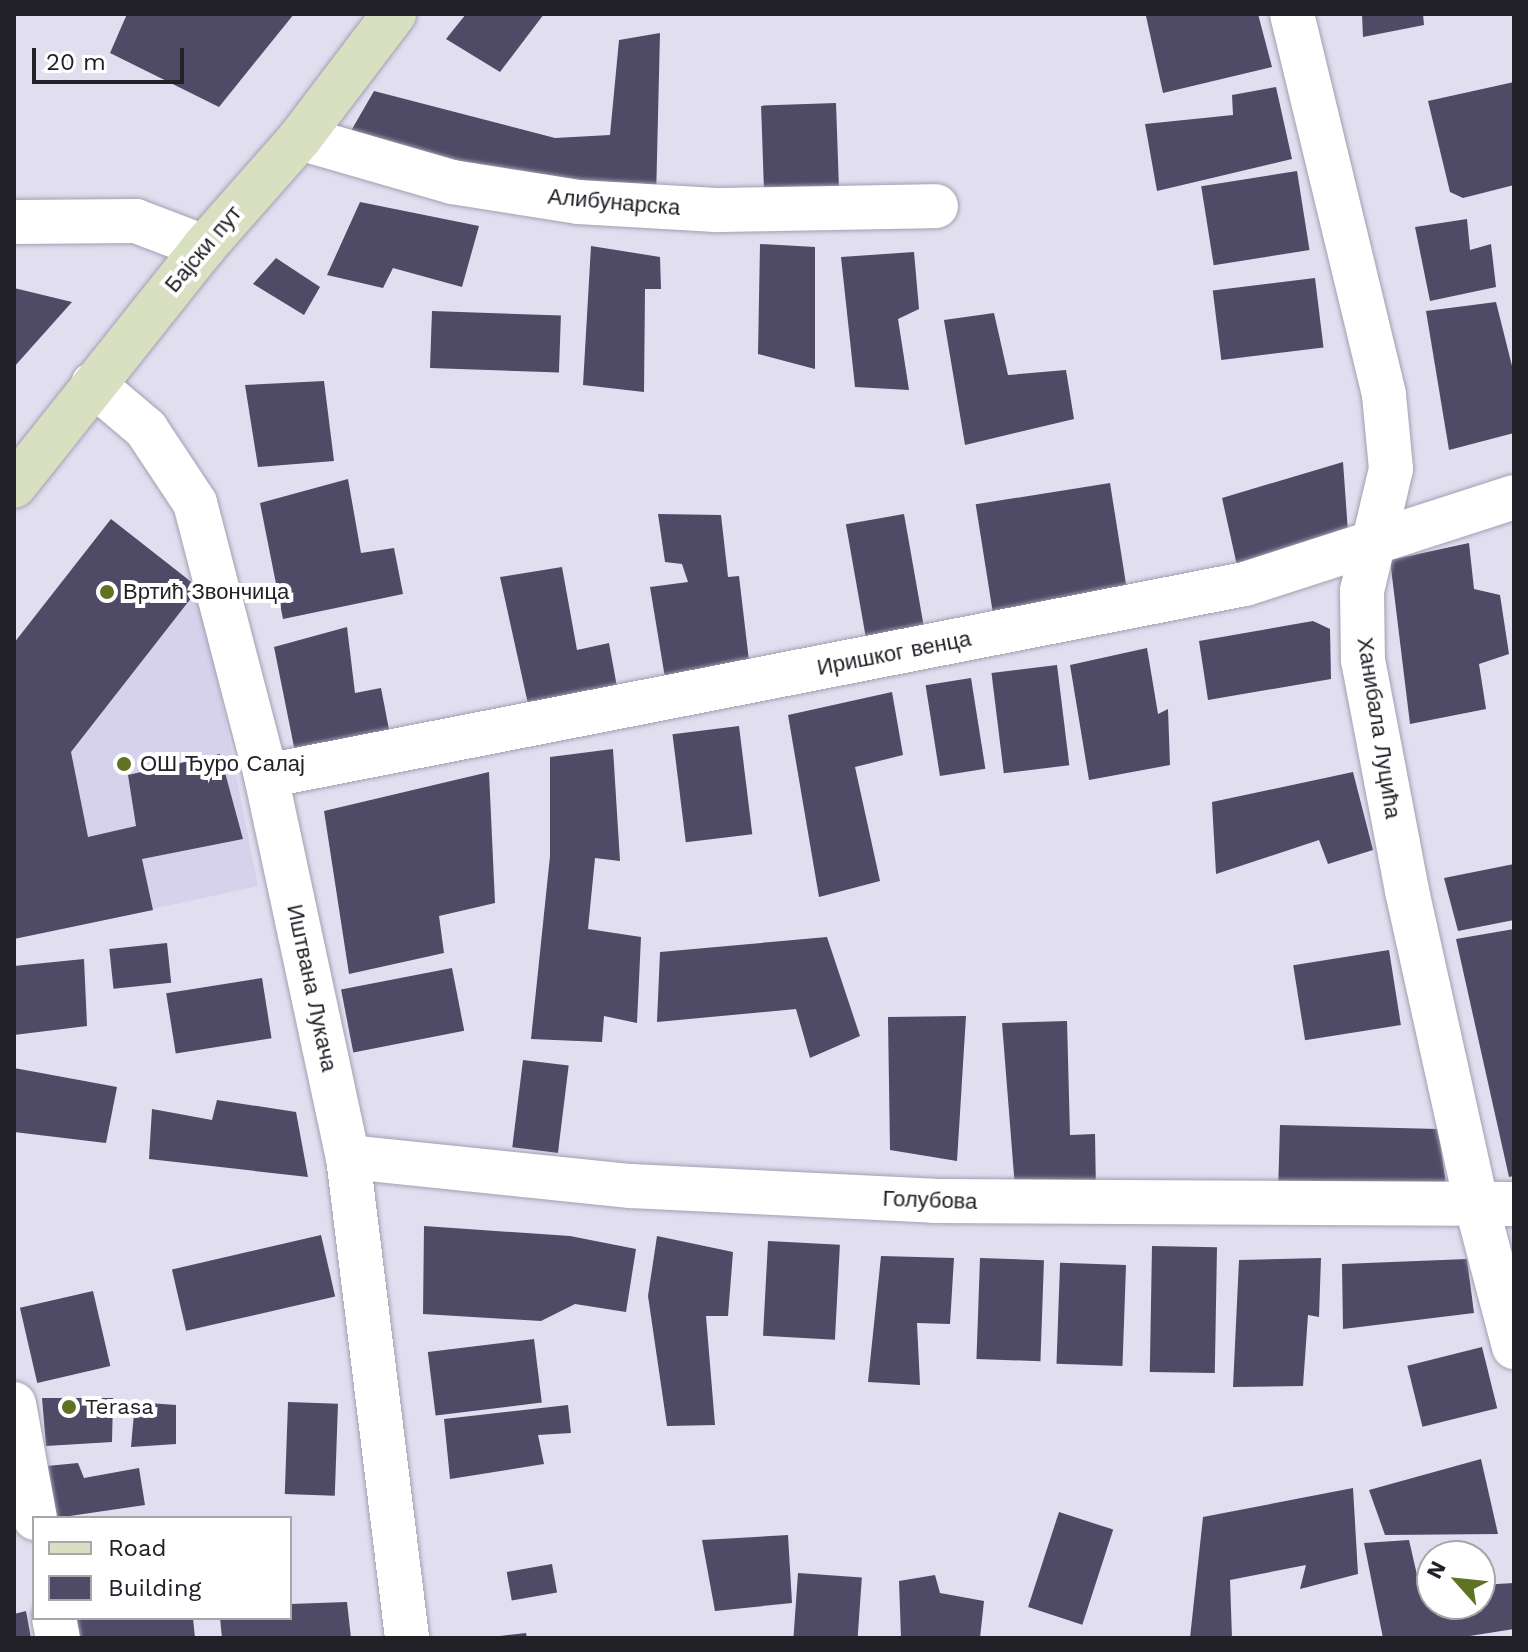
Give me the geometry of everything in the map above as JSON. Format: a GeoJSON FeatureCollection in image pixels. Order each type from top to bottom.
{"type":"FeatureCollection","features":[{"type":"Feature","properties":{"kind":"street","name":"Бајски пут"},"geometry":{"type":"LineString","coordinates":[[14,486],[204,247],[300,138],[394,14]]}},
{"type":"Feature","properties":{"kind":"street","name":"Ханибала Луцића"},"geometry":{"type":"LineString","coordinates":[[1292,14],[1384,395],[1391,469],[1362,591],[1363,660],[1407,891],[1496,1206],[1514,1347]]}},
{"type":"Feature","properties":{"kind":"street","name":"Алибунарска"},"geometry":{"type":"LineString","coordinates":[[300,138],[452,182],[578,202],[716,210],[936,206]]}},
{"type":"Feature","properties":{"kind":"street"},"geometry":{"type":"LineString","coordinates":[[14,222],[136,221],[204,247]]}},
{"type":"Feature","properties":{"kind":"street","name":"Иштвана Лукача"},"geometry":{"type":"LineString","coordinates":[[93,384],[146,429],[195,503],[266,776],[348,1157],[407,1638]]}},
{"type":"Feature","properties":{"kind":"street","name":"Иришког венца"},"geometry":{"type":"LineString","coordinates":[[266,776],[1245,584],[1377,538],[1514,497]]}},
{"type":"Feature","properties":{"kind":"street","name":"Голубова"},"geometry":{"type":"LineString","coordinates":[[348,1157],[631,1186],[934,1201],[1496,1206]]}},
{"type":"Feature","properties":{"kind":"street"},"geometry":{"type":"LineString","coordinates":[[14,1404],[35,1516]]}},
{"type":"Feature","properties":{"kind":"shaded area","name":"ОШ Ђуро Салај"},"geometry":{"type":"Polygon","coordinates":[[[111,519],[199,588],[258,886],[14,939],[14,643],[111,519]]]}},
{"type":"Feature","properties":{"kind":"building"},"geometry":{"type":"Polygon","coordinates":[[[127,14],[294,14],[219,107],[110,53],[127,14]]]}},
{"type":"Feature","properties":{"kind":"building"},"geometry":{"type":"Polygon","coordinates":[[[466,14],[544,14],[500,72],[446,39],[466,14]]]}},
{"type":"Feature","properties":{"kind":"building"},"geometry":{"type":"Polygon","coordinates":[[[1258,14],[1272,67],[1163,93],[1146,16],[1258,14]]]}},
{"type":"Feature","properties":{"kind":"building"},"geometry":{"type":"Polygon","coordinates":[[[1362,14],[1423,14],[1424,25],[1363,37],[1362,14]]]}},
{"type":"Feature","properties":{"kind":"building"},"geometry":{"type":"Polygon","coordinates":[[[660,33],[656,199],[344,143],[374,91],[555,138],[610,135],[619,40],[660,33]]]}},
{"type":"Feature","properties":{"kind":"building"},"geometry":{"type":"Polygon","coordinates":[[[1514,82],[1514,185],[1463,198],[1450,192],[1428,101],[1514,82]]]}},
{"type":"Feature","properties":{"kind":"building"},"geometry":{"type":"Polygon","coordinates":[[[1276,87],[1292,159],[1157,191],[1145,124],[1233,115],[1232,95],[1276,87]]]}},
{"type":"Feature","properties":{"kind":"building"},"geometry":{"type":"Polygon","coordinates":[[[836,103],[839,197],[764,200],[761,106],[836,103]]]}},
{"type":"Feature","properties":{"kind":"building"},"geometry":{"type":"Polygon","coordinates":[[[1297,171],[1310,250],[1214,265],[1201,186],[1297,171]]]}},
{"type":"Feature","properties":{"kind":"building"},"geometry":{"type":"Polygon","coordinates":[[[360,202],[479,226],[462,287],[393,268],[383,288],[327,275],[360,202]]]}},
{"type":"Feature","properties":{"kind":"building"},"geometry":{"type":"Polygon","coordinates":[[[1467,219],[1470,250],[1491,244],[1496,287],[1430,301],[1415,227],[1467,219]]]}},
{"type":"Feature","properties":{"kind":"building"},"geometry":{"type":"Polygon","coordinates":[[[760,244],[815,247],[815,369],[758,354],[760,244]]]}},
{"type":"Feature","properties":{"kind":"building"},"geometry":{"type":"Polygon","coordinates":[[[591,246],[660,257],[661,289],[645,289],[644,392],[583,385],[591,246]]]}},
{"type":"Feature","properties":{"kind":"building"},"geometry":{"type":"Polygon","coordinates":[[[914,252],[919,309],[898,319],[909,390],[855,387],[841,257],[914,252]]]}},
{"type":"Feature","properties":{"kind":"building"},"geometry":{"type":"Polygon","coordinates":[[[276,258],[320,287],[304,315],[253,284],[276,258]]]}},
{"type":"Feature","properties":{"kind":"building"},"geometry":{"type":"Polygon","coordinates":[[[1315,278],[1324,347],[1221,360],[1213,291],[1315,278]]]}},
{"type":"Feature","properties":{"kind":"building"},"geometry":{"type":"Polygon","coordinates":[[[14,288],[72,302],[14,367],[14,288]]]}},
{"type":"Feature","properties":{"kind":"building"},"geometry":{"type":"Polygon","coordinates":[[[1496,302],[1514,374],[1514,433],[1449,450],[1426,311],[1496,302]]]}},
{"type":"Feature","properties":{"kind":"building"},"geometry":{"type":"Polygon","coordinates":[[[432,311],[561,316],[559,372],[430,368],[432,311]]]}},
{"type":"Feature","properties":{"kind":"building"},"geometry":{"type":"Polygon","coordinates":[[[994,313],[1008,375],[1066,370],[1074,419],[965,445],[944,320],[994,313]]]}},
{"type":"Feature","properties":{"kind":"building"},"geometry":{"type":"Polygon","coordinates":[[[324,381],[334,461],[258,467],[245,385],[324,381]]]}},
{"type":"Feature","properties":{"kind":"building"},"geometry":{"type":"Polygon","coordinates":[[[1343,462],[1348,532],[1238,570],[1222,498],[1343,462]]]}},
{"type":"Feature","properties":{"kind":"building"},"geometry":{"type":"Polygon","coordinates":[[[348,479],[361,553],[394,548],[403,594],[283,619],[260,503],[348,479]]]}},
{"type":"Feature","properties":{"kind":"building"},"geometry":{"type":"Polygon","coordinates":[[[1110,483],[1127,591],[993,612],[976,504],[1110,483]]]}},
{"type":"Feature","properties":{"kind":"building"},"geometry":{"type":"Polygon","coordinates":[[[658,514],[721,515],[728,577],[739,576],[749,661],[665,678],[650,587],[688,582],[682,564],[665,562],[658,514]]]}},
{"type":"Feature","properties":{"kind":"building"},"geometry":{"type":"Polygon","coordinates":[[[904,514],[925,633],[867,643],[846,524],[904,514]]]}},
{"type":"Feature","properties":{"kind":"building","name":"ОШ Ђуро Салај"},"geometry":{"type":"Polygon","coordinates":[[[111,519],[199,588],[71,752],[88,837],[136,826],[128,775],[220,754],[243,839],[142,859],[153,910],[14,939],[14,643],[111,519]]]}},
{"type":"Feature","properties":{"kind":"building"},"geometry":{"type":"Polygon","coordinates":[[[1469,543],[1474,589],[1500,595],[1509,654],[1479,664],[1486,709],[1410,724],[1390,560],[1469,543]]]}},
{"type":"Feature","properties":{"kind":"building"},"geometry":{"type":"Polygon","coordinates":[[[562,567],[577,650],[609,643],[617,687],[530,713],[500,577],[562,567]]]}},
{"type":"Feature","properties":{"kind":"building"},"geometry":{"type":"Polygon","coordinates":[[[1313,621],[1330,629],[1331,679],[1208,700],[1199,641],[1313,621]]]}},
{"type":"Feature","properties":{"kind":"building"},"geometry":{"type":"Polygon","coordinates":[[[347,627],[355,693],[381,688],[391,740],[297,762],[274,647],[347,627]]]}},
{"type":"Feature","properties":{"kind":"building"},"geometry":{"type":"Polygon","coordinates":[[[1147,648],[1158,714],[1168,709],[1170,765],[1089,780],[1070,665],[1147,648]]]}},
{"type":"Feature","properties":{"kind":"building"},"geometry":{"type":"Polygon","coordinates":[[[1057,665],[1069,765],[1004,773],[991,673],[1057,665]]]}},
{"type":"Feature","properties":{"kind":"building"},"geometry":{"type":"Polygon","coordinates":[[[971,678],[985,769],[940,776],[926,685],[971,678]]]}},
{"type":"Feature","properties":{"kind":"building"},"geometry":{"type":"Polygon","coordinates":[[[892,692],[903,755],[855,767],[880,881],[819,897],[788,715],[892,692]]]}},
{"type":"Feature","properties":{"kind":"building"},"geometry":{"type":"Polygon","coordinates":[[[739,726],[752,834],[686,842],[672,734],[739,726]]]}},
{"type":"Feature","properties":{"kind":"building"},"geometry":{"type":"Polygon","coordinates":[[[613,749],[620,861],[595,858],[588,929],[641,937],[637,1023],[604,1016],[602,1042],[531,1039],[550,856],[550,757],[613,749]]]}},
{"type":"Feature","properties":{"kind":"building"},"geometry":{"type":"Polygon","coordinates":[[[489,772],[495,903],[439,916],[444,953],[349,974],[324,811],[489,772]]]}},
{"type":"Feature","properties":{"kind":"building"},"geometry":{"type":"Polygon","coordinates":[[[1353,772],[1373,850],[1328,864],[1319,840],[1216,874],[1212,802],[1353,772]]]}},
{"type":"Feature","properties":{"kind":"building"},"geometry":{"type":"Polygon","coordinates":[[[1514,864],[1514,920],[1458,931],[1444,878],[1514,864]]]}},
{"type":"Feature","properties":{"kind":"building"},"geometry":{"type":"Polygon","coordinates":[[[1514,929],[1514,1176],[1509,1177],[1456,939],[1514,929]]]}},
{"type":"Feature","properties":{"kind":"building"},"geometry":{"type":"Polygon","coordinates":[[[827,937],[860,1036],[810,1058],[796,1009],[657,1022],[660,952],[827,937]]]}},
{"type":"Feature","properties":{"kind":"building"},"geometry":{"type":"Polygon","coordinates":[[[167,943],[171,983],[113,989],[109,949],[167,943]]]}},
{"type":"Feature","properties":{"kind":"building"},"geometry":{"type":"Polygon","coordinates":[[[1389,950],[1401,1025],[1305,1040],[1293,965],[1389,950]]]}},
{"type":"Feature","properties":{"kind":"building"},"geometry":{"type":"Polygon","coordinates":[[[84,959],[87,1026],[14,1035],[14,966],[84,959]]]}},
{"type":"Feature","properties":{"kind":"building"},"geometry":{"type":"Polygon","coordinates":[[[452,968],[464,1031],[353,1052],[341,990],[452,968]]]}},
{"type":"Feature","properties":{"kind":"building"},"geometry":{"type":"Polygon","coordinates":[[[262,978],[272,1038],[176,1053],[166,993],[262,978]]]}},
{"type":"Feature","properties":{"kind":"building"},"geometry":{"type":"Polygon","coordinates":[[[966,1016],[957,1161],[890,1150],[888,1017],[966,1016]]]}},
{"type":"Feature","properties":{"kind":"building"},"geometry":{"type":"Polygon","coordinates":[[[1067,1021],[1070,1135],[1095,1134],[1096,1192],[1015,1188],[1002,1023],[1067,1021]]]}},
{"type":"Feature","properties":{"kind":"building"},"geometry":{"type":"Polygon","coordinates":[[[523,1060],[569,1066],[558,1153],[512,1147],[523,1060]]]}},
{"type":"Feature","properties":{"kind":"building"},"geometry":{"type":"Polygon","coordinates":[[[14,1068],[117,1087],[106,1143],[14,1132],[14,1068]]]}},
{"type":"Feature","properties":{"kind":"building"},"geometry":{"type":"Polygon","coordinates":[[[217,1100],[296,1112],[308,1177],[149,1159],[152,1109],[212,1120],[217,1100]]]}},
{"type":"Feature","properties":{"kind":"building"},"geometry":{"type":"Polygon","coordinates":[[[1280,1125],[1438,1129],[1447,1190],[1278,1193],[1280,1125]]]}},
{"type":"Feature","properties":{"kind":"building"},"geometry":{"type":"Polygon","coordinates":[[[424,1226],[570,1236],[636,1249],[626,1312],[575,1304],[541,1321],[423,1314],[424,1226]]]}},
{"type":"Feature","properties":{"kind":"building"},"geometry":{"type":"Polygon","coordinates":[[[321,1235],[335,1296],[186,1331],[172,1269],[321,1235]]]}},
{"type":"Feature","properties":{"kind":"building"},"geometry":{"type":"Polygon","coordinates":[[[657,1236],[733,1252],[728,1316],[706,1316],[715,1425],[667,1426],[648,1296],[657,1236]]]}},
{"type":"Feature","properties":{"kind":"building"},"geometry":{"type":"Polygon","coordinates":[[[768,1241],[840,1245],[835,1340],[763,1336],[768,1241]]]}},
{"type":"Feature","properties":{"kind":"building"},"geometry":{"type":"Polygon","coordinates":[[[1152,1246],[1217,1247],[1215,1373],[1150,1372],[1152,1246]]]}},
{"type":"Feature","properties":{"kind":"building"},"geometry":{"type":"Polygon","coordinates":[[[881,1256],[954,1258],[950,1324],[917,1323],[920,1385],[868,1382],[881,1256]]]}},
{"type":"Feature","properties":{"kind":"building"},"geometry":{"type":"Polygon","coordinates":[[[980,1258],[1044,1260],[1040,1361],[976,1359],[980,1258]]]}},
{"type":"Feature","properties":{"kind":"building"},"geometry":{"type":"Polygon","coordinates":[[[1321,1258],[1319,1317],[1308,1315],[1303,1386],[1233,1387],[1239,1260],[1321,1258]]]}},
{"type":"Feature","properties":{"kind":"building"},"geometry":{"type":"Polygon","coordinates":[[[1467,1259],[1474,1313],[1343,1329],[1342,1264],[1467,1259]]]}},
{"type":"Feature","properties":{"kind":"building"},"geometry":{"type":"Polygon","coordinates":[[[1060,1263],[1126,1265],[1122,1366],[1057,1364],[1060,1263]]]}},
{"type":"Feature","properties":{"kind":"building"},"geometry":{"type":"Polygon","coordinates":[[[93,1291],[110,1366],[37,1383],[20,1308],[93,1291]]]}},
{"type":"Feature","properties":{"kind":"building"},"geometry":{"type":"Polygon","coordinates":[[[534,1339],[542,1403],[436,1416],[428,1352],[534,1339]]]}},
{"type":"Feature","properties":{"kind":"building"},"geometry":{"type":"Polygon","coordinates":[[[1482,1347],[1497,1408],[1423,1427],[1407,1366],[1482,1347]]]}},
{"type":"Feature","properties":{"kind":"building"},"geometry":{"type":"Polygon","coordinates":[[[42,1398],[113,1398],[112,1442],[46,1446],[42,1398]]]}},
{"type":"Feature","properties":{"kind":"building"},"geometry":{"type":"Polygon","coordinates":[[[135,1402],[176,1405],[176,1444],[131,1447],[135,1402]]]}},
{"type":"Feature","properties":{"kind":"building"},"geometry":{"type":"Polygon","coordinates":[[[288,1402],[338,1404],[335,1496],[285,1494],[288,1402]]]}},
{"type":"Feature","properties":{"kind":"building"},"geometry":{"type":"Polygon","coordinates":[[[568,1405],[571,1433],[538,1435],[544,1464],[450,1479],[444,1419],[568,1405]]]}},
{"type":"Feature","properties":{"kind":"building"},"geometry":{"type":"Polygon","coordinates":[[[1481,1459],[1498,1534],[1385,1535],[1369,1490],[1481,1459]]]}},
{"type":"Feature","properties":{"kind":"building"},"geometry":{"type":"Polygon","coordinates":[[[78,1463],[84,1478],[139,1468],[145,1505],[56,1516],[47,1466],[78,1463]]]}},
{"type":"Feature","properties":{"kind":"building"},"geometry":{"type":"Polygon","coordinates":[[[1353,1488],[1358,1574],[1300,1589],[1306,1565],[1230,1580],[1232,1638],[1190,1638],[1203,1517],[1353,1488]]]}},
{"type":"Feature","properties":{"kind":"building"},"geometry":{"type":"Polygon","coordinates":[[[1059,1512],[1113,1530],[1082,1625],[1028,1607],[1059,1512]]]}},
{"type":"Feature","properties":{"kind":"building"},"geometry":{"type":"Polygon","coordinates":[[[788,1535],[792,1603],[715,1611],[702,1540],[788,1535]]]}},
{"type":"Feature","properties":{"kind":"building"},"geometry":{"type":"Polygon","coordinates":[[[1409,1540],[1416,1571],[1416,1620],[1496,1620],[1496,1584],[1514,1583],[1514,1629],[1457,1638],[1383,1638],[1364,1543],[1409,1540]]]}},
{"type":"Feature","properties":{"kind":"building"},"geometry":{"type":"Polygon","coordinates":[[[552,1564],[557,1593],[512,1601],[507,1572],[552,1564]]]}},
{"type":"Feature","properties":{"kind":"building"},"geometry":{"type":"Polygon","coordinates":[[[798,1573],[862,1577],[858,1638],[793,1638],[798,1573]]]}},
{"type":"Feature","properties":{"kind":"building"},"geometry":{"type":"Polygon","coordinates":[[[935,1575],[940,1593],[984,1601],[980,1638],[901,1638],[899,1581],[935,1575]]]}},
{"type":"Feature","properties":{"kind":"building"},"geometry":{"type":"Polygon","coordinates":[[[347,1602],[351,1638],[222,1638],[220,1620],[292,1620],[292,1604],[347,1602]]]}},
{"type":"Feature","properties":{"kind":"building"},"geometry":{"type":"Polygon","coordinates":[[[26,1611],[31,1638],[14,1638],[14,1614],[26,1611]]]}},
{"type":"Feature","properties":{"kind":"building"},"geometry":{"type":"Polygon","coordinates":[[[76,1620],[193,1620],[195,1638],[79,1638],[76,1620]]]}},
{"type":"Feature","properties":{"kind":"building"},"geometry":{"type":"Polygon","coordinates":[[[526,1633],[527,1638],[500,1636],[526,1633]]]}},
{"type":"Feature","properties":{"kind":"place","name":"Вртић Звончица"},"geometry":{"type":"Point","coordinates":[107,592]}},
{"type":"Feature","properties":{"kind":"place","name":"ОШ Ђуро Салај"},"geometry":{"type":"Point","coordinates":[124,764]}},
{"type":"Feature","properties":{"kind":"place","name":"Terasa"},"geometry":{"type":"Point","coordinates":[69,1407]}}]}
